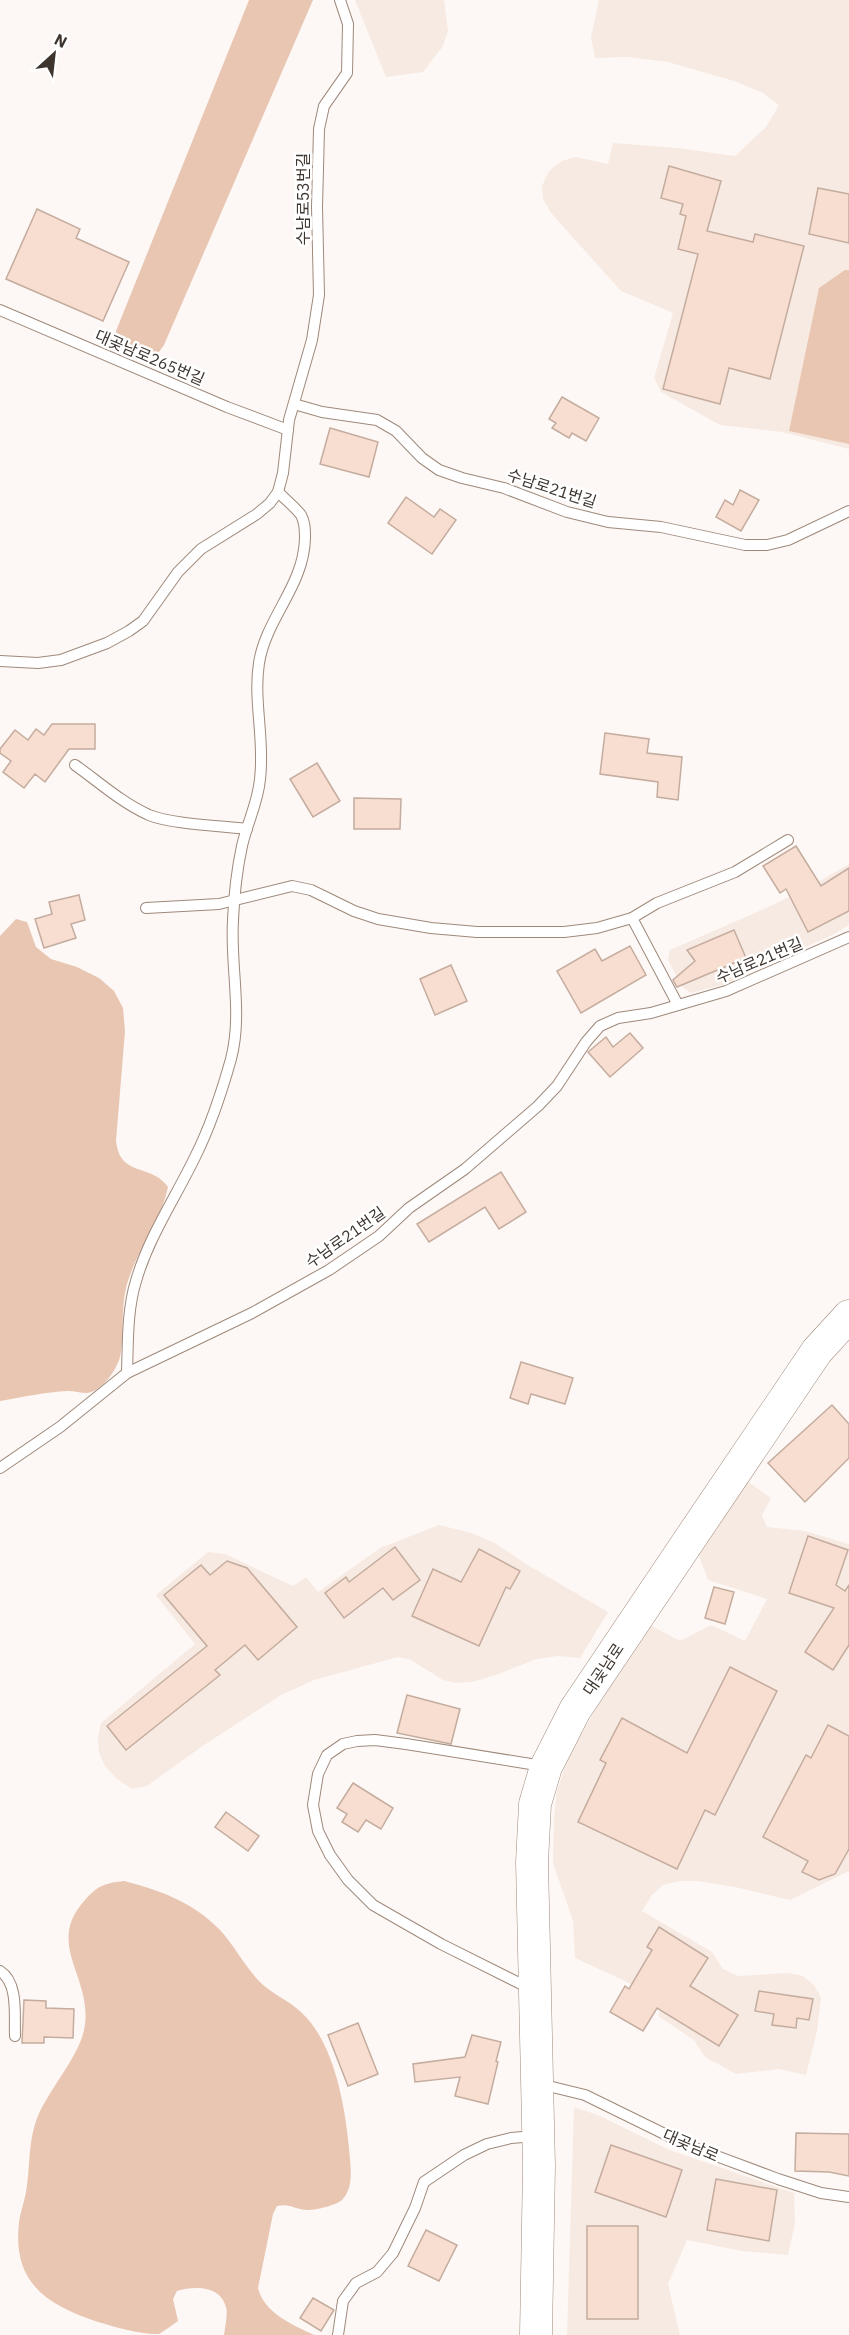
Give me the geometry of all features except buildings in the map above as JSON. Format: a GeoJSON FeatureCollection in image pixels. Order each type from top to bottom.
{"type":"FeatureCollection","features":[{"type":"Feature","properties":{"kind":"street","name":"대곶남로"},"geometry":{"type":"LineString","coordinates":[[536,2335],[538,2136],[532,1862],[535,1804],[546,1767],[575,1710],[680,1552],[817,1351],[849,1316]]}},
{"type":"Feature","properties":{"kind":"lane","name":"수남로53번길"},"geometry":{"type":"LineString","coordinates":[[294,404],[312,340],[319,295],[317,207],[319,129],[324,106],[347,74],[348,24],[340,0]]}},
{"type":"Feature","properties":{"kind":"lane","name":"대곶남로265번길"},"geometry":{"type":"LineString","coordinates":[[0,310],[227,407],[288,430]]}},
{"type":"Feature","properties":{"kind":"lane"},"geometry":{"type":"LineString","coordinates":[[0,661],[38,663],[61,660],[107,643],[143,621],[178,572],[201,549],[257,514],[270,503],[278,492],[294,404]]}},
{"type":"Feature","properties":{"kind":"lane","name":"수남로21번길"},"geometry":{"type":"LineString","coordinates":[[294,404],[321,412],[377,420],[396,431],[422,458],[439,470],[504,488],[567,512],[608,522],[661,527],[745,545],[767,545],[788,540],[849,511]]}},
{"type":"Feature","properties":{"kind":"lane"},"geometry":{"type":"LineString","coordinates":[[127,1373],[128,1326],[135,1284],[143,1259],[197,1153],[225,1080],[232,1055],[236,1003],[232,922],[242,847],[256,804],[261,770],[259,664],[268,636],[300,572],[304,552],[305,528],[301,516],[278,492]]}},
{"type":"Feature","properties":{"kind":"lane"},"geometry":{"type":"LineString","coordinates":[[75,765],[129,804],[151,816],[247,829]]}},
{"type":"Feature","properties":{"kind":"lane"},"geometry":{"type":"LineString","coordinates":[[146,908],[198,906],[235,900],[292,886],[311,890],[354,911],[378,919],[431,928],[477,932],[564,932],[597,928],[632,918],[657,903],[735,872],[788,840]]}},
{"type":"Feature","properties":{"kind":"lane"},"geometry":{"type":"LineString","coordinates":[[632,918],[678,1005]]}},
{"type":"Feature","properties":{"kind":"lane","name":"수남로21번길"},"geometry":{"type":"LineString","coordinates":[[0,1468],[60,1427],[127,1373],[261,1308],[328,1270],[379,1236],[409,1208],[465,1169],[538,1106],[557,1086],[586,1042],[600,1026],[618,1018],[651,1013],[726,991],[849,937]]}},
{"type":"Feature","properties":{"kind":"lane"},"geometry":{"type":"LineString","coordinates":[[535,1990],[441,1944],[373,1905],[348,1880],[330,1855],[318,1831],[313,1805],[318,1774],[327,1755],[343,1744],[357,1741],[375,1740],[406,1744],[546,1767]]}},
{"type":"Feature","properties":{"kind":"lane"},"geometry":{"type":"LineString","coordinates":[[0,1971],[6,1975],[13,1990],[15,2036]]}},
{"type":"Feature","properties":{"kind":"lane","name":"대곶남로"},"geometry":{"type":"LineString","coordinates":[[537,2083],[585,2094],[687,2145],[778,2180],[821,2193],[849,2197]]}},
{"type":"Feature","properties":{"kind":"lane"},"geometry":{"type":"LineString","coordinates":[[338,2335],[343,2301],[356,2283],[376,2272],[393,2253],[415,2208],[424,2182],[464,2155],[487,2144],[511,2138],[538,2136]]}},
{"type":"Feature","properties":{"kind":"shaded area"},"geometry":{"type":"Polygon","coordinates":[[[249,0],[313,0],[164,345],[159,352],[143,352],[117,338],[116,331],[249,0]]]}},
{"type":"Feature","properties":{"kind":"shaded area"},"geometry":{"type":"Polygon","coordinates":[[[355,0],[444,0],[448,31],[443,46],[423,72],[386,77],[355,0]]]}},
{"type":"Feature","properties":{"kind":"shaded area"},"geometry":{"type":"Polygon","coordinates":[[[599,0],[849,0],[849,449],[782,432],[720,425],[661,392],[654,378],[673,313],[621,291],[551,213],[543,199],[542,186],[549,171],[562,161],[576,157],[608,164],[613,143],[678,148],[735,156],[766,127],[779,105],[763,93],[734,81],[668,62],[627,57],[595,58],[591,37],[599,0]]]}},
{"type":"Feature","properties":{"kind":"shaded area"},"geometry":{"type":"Polygon","coordinates":[[[845,270],[849,270],[849,444],[789,431],[819,288],[845,270]]]}},
{"type":"Feature","properties":{"kind":"shaded area"},"geometry":{"type":"Polygon","coordinates":[[[849,864],[849,925],[725,984],[691,993],[681,986],[668,959],[670,950],[808,888],[849,864]]]}},
{"type":"Feature","properties":{"kind":"shaded area"},"geometry":{"type":"Polygon","coordinates":[[[16,919],[27,922],[36,947],[51,959],[77,967],[99,978],[114,991],[123,1008],[125,1031],[116,1141],[119,1153],[130,1165],[154,1175],[168,1187],[160,1212],[131,1271],[124,1302],[120,1357],[108,1380],[87,1393],[59,1392],[0,1401],[0,936],[16,919]]]}},
{"type":"Feature","properties":{"kind":"shaded area"},"geometry":{"type":"Polygon","coordinates":[[[747,1481],[771,1498],[762,1515],[767,1527],[805,1531],[849,1544],[849,1871],[790,1900],[735,1887],[697,1881],[679,1881],[663,1885],[652,1895],[642,1911],[712,1952],[723,1969],[738,1976],[789,1973],[803,1976],[814,1985],[821,1998],[817,2031],[806,2075],[779,2069],[736,2074],[705,2057],[694,2040],[658,2016],[664,2002],[575,1958],[573,1921],[553,1863],[557,1791],[568,1759],[605,1692],[650,1625],[680,1641],[711,1625],[745,1641],[767,1599],[708,1580],[698,1553],[747,1481]]]}},
{"type":"Feature","properties":{"kind":"shaded area"},"geometry":{"type":"Polygon","coordinates":[[[439,1525],[471,1533],[495,1543],[608,1612],[580,1658],[558,1656],[536,1659],[472,1682],[455,1683],[443,1680],[411,1660],[398,1657],[314,1680],[281,1695],[201,1747],[147,1786],[132,1789],[117,1779],[105,1766],[99,1753],[98,1737],[101,1723],[195,1644],[156,1595],[208,1552],[225,1554],[293,1586],[306,1577],[318,1592],[380,1548],[439,1525]]]}},
{"type":"Feature","properties":{"kind":"shaded area"},"geometry":{"type":"Polygon","coordinates":[[[124,1881],[175,1898],[210,1920],[258,1980],[302,2013],[313,2026],[330,2058],[341,2094],[347,2131],[351,2168],[349,2189],[342,2200],[321,2208],[308,2210],[286,2205],[277,2206],[273,2214],[258,2288],[266,2304],[280,2317],[314,2335],[224,2335],[227,2313],[223,2300],[212,2291],[198,2288],[177,2291],[173,2299],[178,2321],[159,2334],[120,2328],[63,2308],[37,2289],[27,2276],[18,2244],[20,2215],[26,2192],[33,2130],[41,2109],[78,2048],[85,2024],[85,2006],[69,1946],[69,1931],[74,1916],[93,1891],[106,1884],[124,1881]]]}},
{"type":"Feature","properties":{"kind":"shaded area"},"geometry":{"type":"Polygon","coordinates":[[[574,2107],[598,2115],[667,2149],[794,2193],[795,2223],[788,2255],[742,2251],[687,2240],[668,2284],[680,2335],[567,2335],[574,2107]]]}}]}
